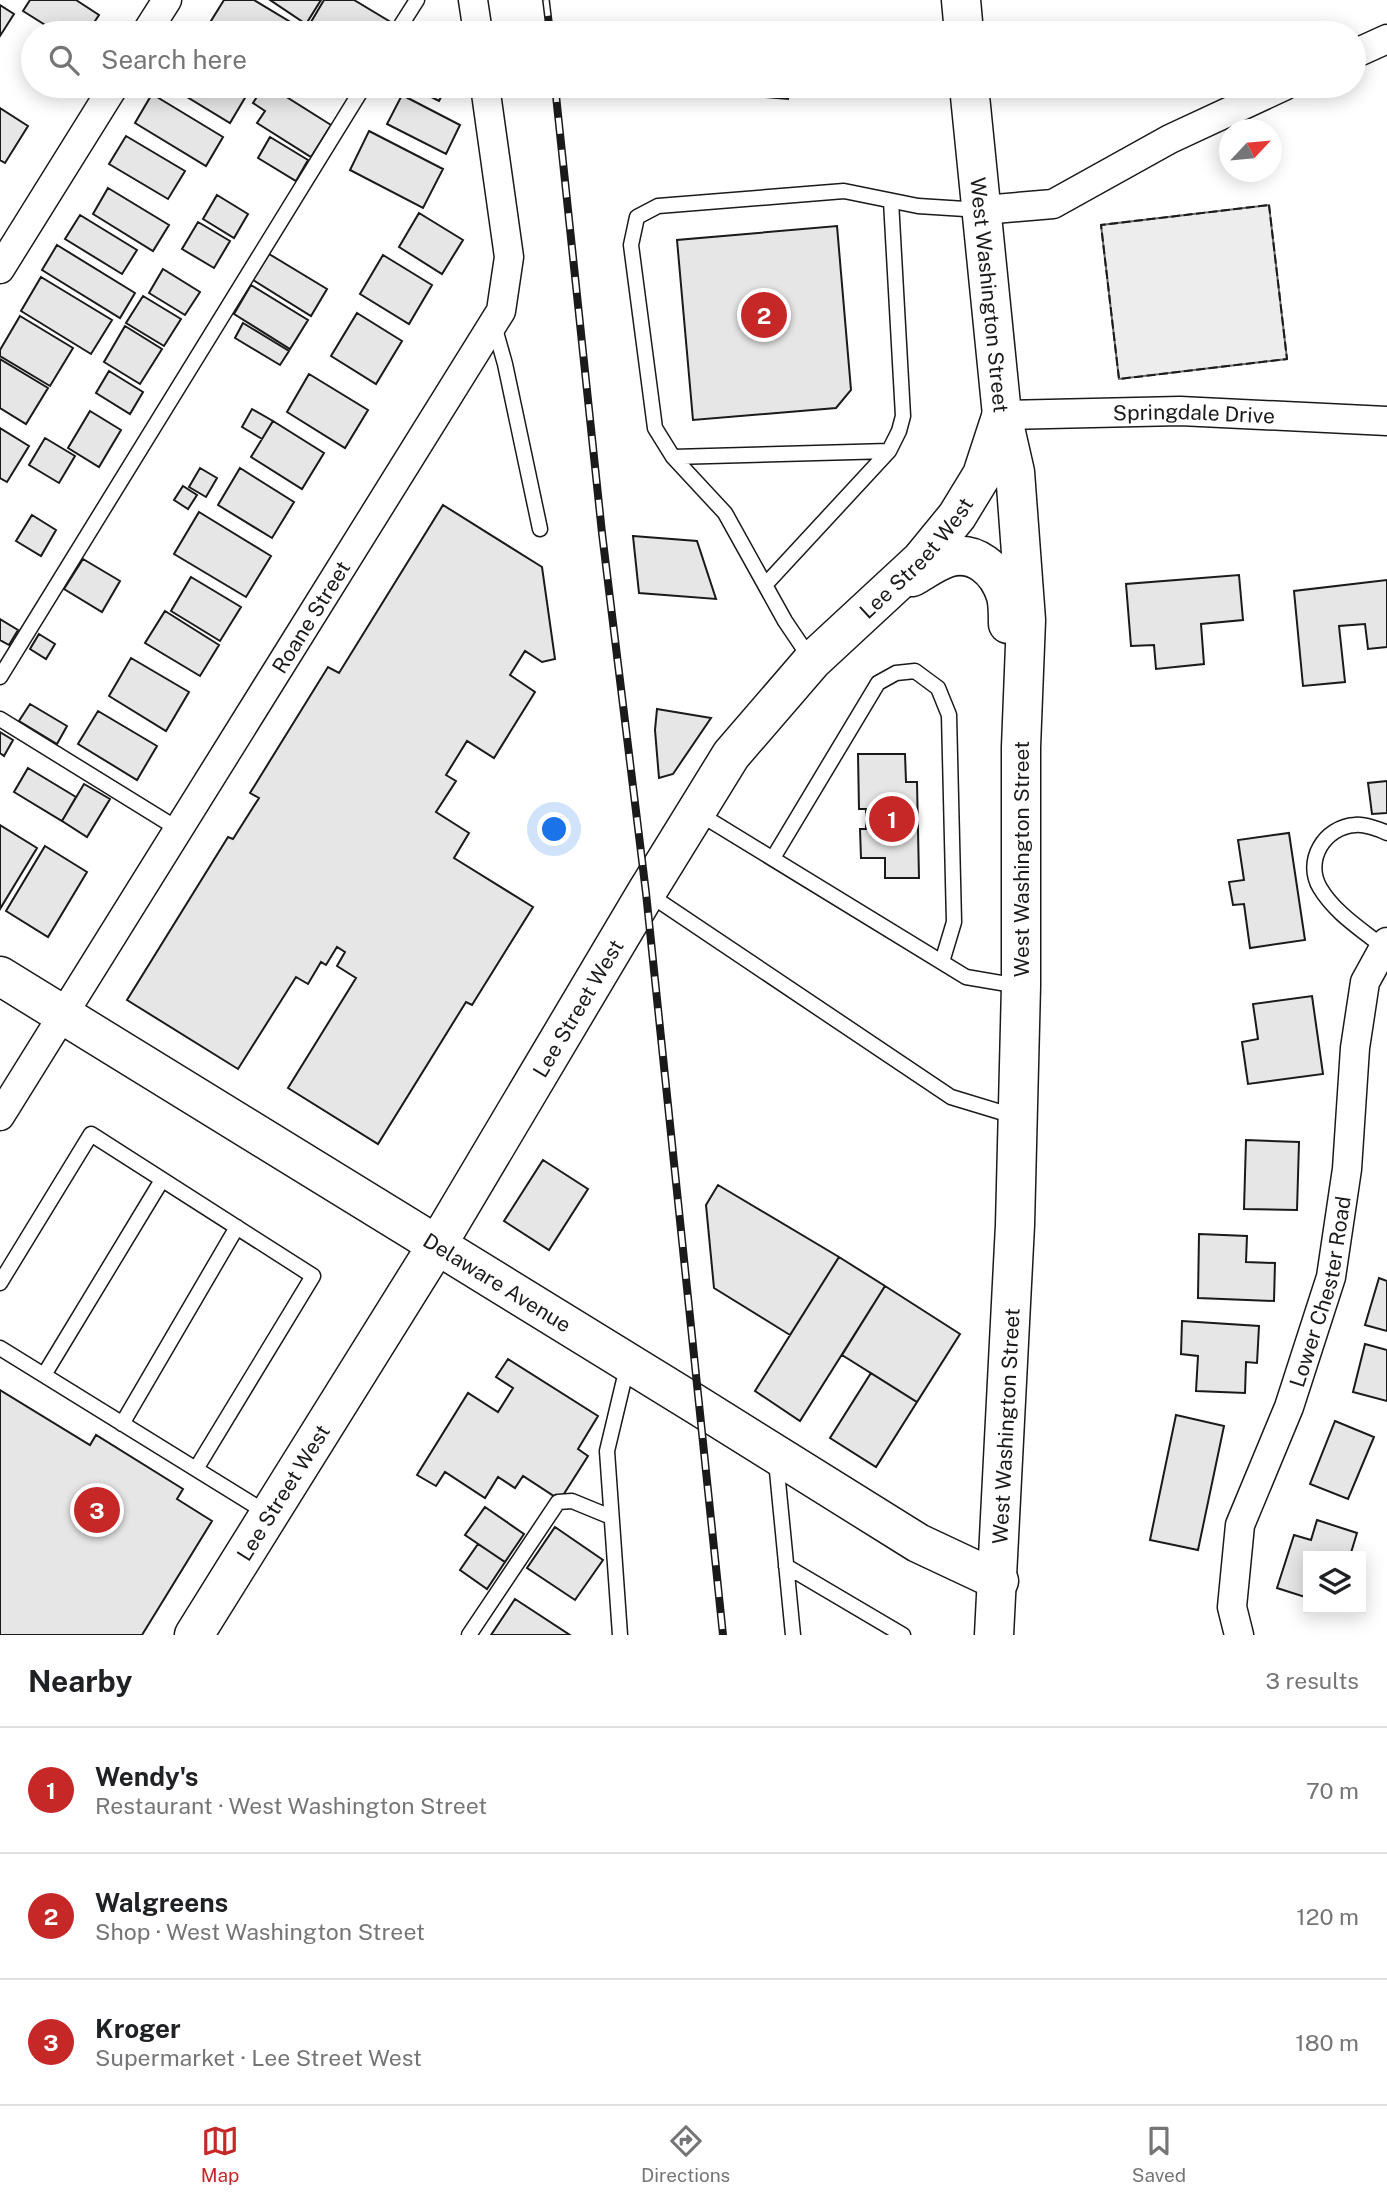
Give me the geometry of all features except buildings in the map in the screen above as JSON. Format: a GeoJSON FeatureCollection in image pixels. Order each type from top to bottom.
{"type":"FeatureCollection","features":[{"type":"Feature","properties":{"kind":"main road"},"geometry":{"type":"LineString","coordinates":[[961,0],[963,21]]}},
{"type":"Feature","properties":{"kind":"main road","name":"West Washington Street"},"geometry":{"type":"LineString","coordinates":[[970,98],[1002,415],[1015,472],[1026,620],[1021,747],[1021,986],[1016,1225],[995,1635]]}},
{"type":"Feature","properties":{"kind":"main road","name":"Lee Street West"},"geometry":{"type":"LineString","coordinates":[[194,1635],[437,1245],[646,892],[732,755],[812,661],[921,560],[957,516],[982,475],[1002,415]]}},
{"type":"Feature","properties":{"kind":"main road"},"geometry":{"type":"LineString","coordinates":[[891,588],[946,558],[962,555],[982,561],[997,576],[1007,597],[1011,680],[1021,747]]}},
{"type":"Feature","properties":{"kind":"main road","name":"Delaware Avenue"},"geometry":{"type":"LineString","coordinates":[[0,976],[918,1543],[999,1581]]}},
{"type":"Feature","properties":{"kind":"street"},"geometry":{"type":"LineString","coordinates":[[154,21],[167,0]]}},
{"type":"Feature","properties":{"kind":"street"},"geometry":{"type":"LineString","coordinates":[[473,0],[476,21]]}},
{"type":"Feature","properties":{"kind":"street"},"geometry":{"type":"LineString","coordinates":[[1366,49],[1387,40]]}},
{"type":"Feature","properties":{"kind":"street"},"geometry":{"type":"LineString","coordinates":[[0,269],[107,98]]}},
{"type":"Feature","properties":{"kind":"street","name":"Roane Street"},"geometry":{"type":"LineString","coordinates":[[0,1116],[501,311],[509,257],[487,98]]}},
{"type":"Feature","properties":{"kind":"street"},"geometry":{"type":"LineString","coordinates":[[982,210],[1053,204],[1170,139],[1258,98]]}},
{"type":"Feature","properties":{"kind":"street","name":"Springdale Drive"},"geometry":{"type":"LineString","coordinates":[[1002,415],[1180,411],[1387,421]]}},
{"type":"Feature","properties":{"kind":"street","name":"Lower Chester Road"},"geometry":{"type":"LineString","coordinates":[[1239,1635],[1232,1607],[1240,1525],[1289,1407],[1331,1277],[1347,1169],[1355,1048],[1365,982],[1385,944]]}},
{"type":"Feature","properties":{"kind":"lane"},"geometry":{"type":"LineString","coordinates":[[404,21],[417,0]]}},
{"type":"Feature","properties":{"kind":"lane"},"geometry":{"type":"LineString","coordinates":[[0,677],[357,98]]}},
{"type":"Feature","properties":{"kind":"lane"},"geometry":{"type":"LineString","coordinates":[[812,661],[785,621],[725,513],[673,457],[655,428],[631,245],[637,217],[658,205],[844,191],[918,206],[982,210]]}},
{"type":"Feature","properties":{"kind":"lane"},"geometry":{"type":"LineString","coordinates":[[765,585],[889,451],[899,431],[903,416],[891,201]]}},
{"type":"Feature","properties":{"kind":"lane"},"geometry":{"type":"LineString","coordinates":[[494,323],[540,529]]}},
{"type":"Feature","properties":{"kind":"lane"},"geometry":{"type":"LineString","coordinates":[[673,457],[889,451]]}},
{"type":"Feature","properties":{"kind":"lane"},"geometry":{"type":"LineString","coordinates":[[773,858],[878,683],[896,673],[915,671],[925,677],[938,688],[949,715],[954,922],[942,962]]}},
{"type":"Feature","properties":{"kind":"lane"},"geometry":{"type":"LineString","coordinates":[[0,719],[178,829]]}},
{"type":"Feature","properties":{"kind":"lane"},"geometry":{"type":"LineString","coordinates":[[696,811],[966,977],[1021,986]]}},
{"type":"Feature","properties":{"kind":"lane"},"geometry":{"type":"LineString","coordinates":[[1385,944],[1339,912],[1319,886],[1315,859],[1317,848],[1323,841],[1342,829],[1356,825],[1387,833]]}},
{"type":"Feature","properties":{"kind":"lane"},"geometry":{"type":"LineString","coordinates":[[646,892],[951,1097],[1018,1117]]}},
{"type":"Feature","properties":{"kind":"lane"},"geometry":{"type":"LineString","coordinates":[[0,1283],[91,1134],[313,1276],[196,1469]]}},
{"type":"Feature","properties":{"kind":"lane"},"geometry":{"type":"LineString","coordinates":[[44,1375],[162,1180]]}},
{"type":"Feature","properties":{"kind":"lane"},"geometry":{"type":"LineString","coordinates":[[122,1424],[237,1227]]}},
{"type":"Feature","properties":{"kind":"lane"},"geometry":{"type":"LineString","coordinates":[[0,1348],[269,1514]]}},
{"type":"Feature","properties":{"kind":"lane"},"geometry":{"type":"LineString","coordinates":[[620,1635],[607,1451],[628,1362]]}},
{"type":"Feature","properties":{"kind":"lane"},"geometry":{"type":"LineString","coordinates":[[775,1453],[793,1635]]}},
{"type":"Feature","properties":{"kind":"lane"},"geometry":{"type":"LineString","coordinates":[[469,1635],[558,1502],[572,1501],[611,1517]]}},
{"type":"Feature","properties":{"kind":"lane"},"geometry":{"type":"LineString","coordinates":[[786,1566],[903,1635]]}},
{"type":"Feature","properties":{"kind":"shaded area"},"geometry":{"type":"Polygon","coordinates":[[[1269,205],[1287,359],[1119,379],[1101,225],[1269,205]]]}},
{"type":"Feature","properties":{"kind":"railway"},"geometry":{"type":"LineString","coordinates":[[546,0],[549,21]]}},
{"type":"Feature","properties":{"kind":"railway"},"geometry":{"type":"LineString","coordinates":[[556,98],[602,533],[646,893],[723,1635]]}},
{"type":"Feature","properties":{"kind":"fence"},"geometry":{"type":"LineString","coordinates":[[1269,205],[1287,359],[1119,379],[1101,225],[1269,205]]}},
{"type":"Feature","properties":{"kind":"place","name":"Walgreens"},"geometry":{"type":"Point","coordinates":[764,315]}},
{"type":"Feature","properties":{"kind":"place","name":"Wendy's"},"geometry":{"type":"Point","coordinates":[892,819]}},
{"type":"Feature","properties":{"kind":"place","name":"Kroger"},"geometry":{"type":"Point","coordinates":[97,1510]}}]}
